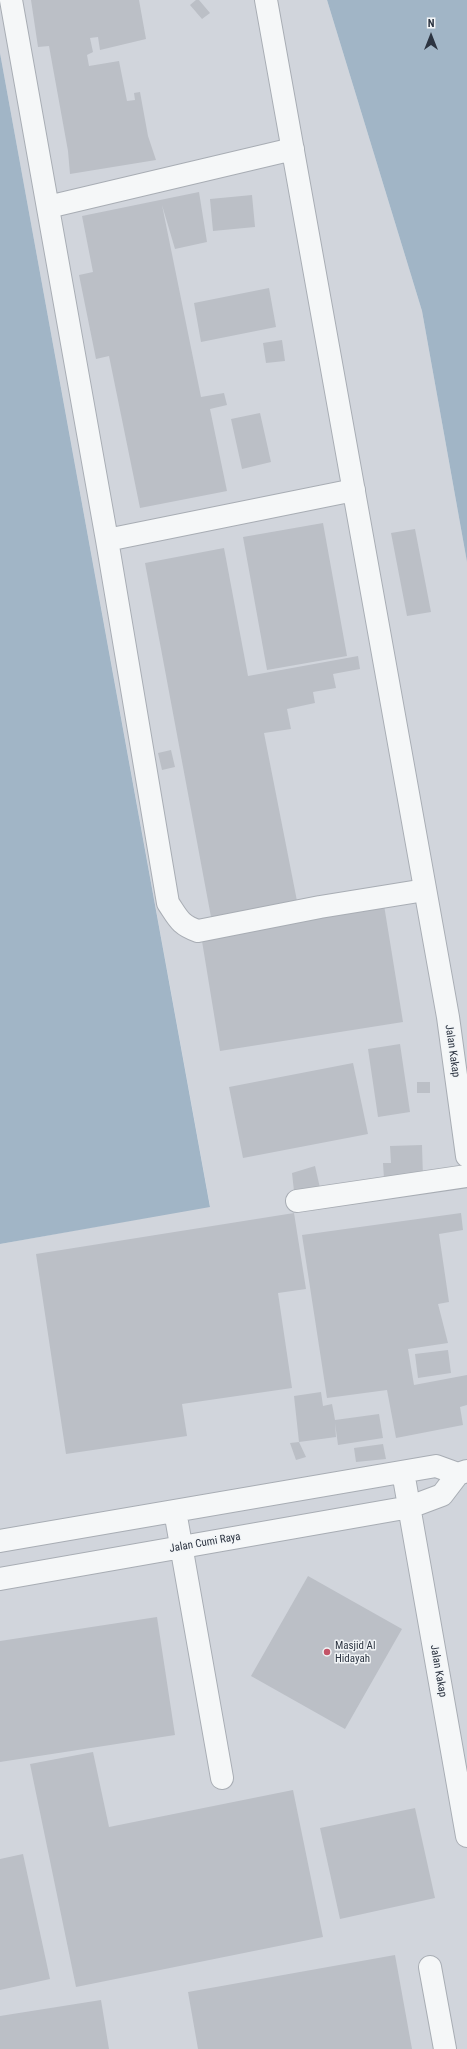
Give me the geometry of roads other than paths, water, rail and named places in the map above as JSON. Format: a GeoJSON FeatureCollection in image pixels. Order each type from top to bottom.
{"type":"FeatureCollection","features":[{"type":"Feature","properties":{"kind":"street"},"geometry":{"type":"LineString","coordinates":[[11,0],[107,540],[168,903],[180,922],[187,928],[198,931],[320,907],[425,890]]}},
{"type":"Feature","properties":{"kind":"street","name":"Jalan Kakap"},"geometry":{"type":"LineString","coordinates":[[266,0],[448,1017],[467,1156]]}},
{"type":"Feature","properties":{"kind":"street"},"geometry":{"type":"LineString","coordinates":[[48,207],[293,148]]}},
{"type":"Feature","properties":{"kind":"street"},"geometry":{"type":"LineString","coordinates":[[107,540],[354,490]]}},
{"type":"Feature","properties":{"kind":"street"},"geometry":{"type":"LineString","coordinates":[[297,1201],[467,1176]]}},
{"type":"Feature","properties":{"kind":"street"},"geometry":{"type":"LineString","coordinates":[[0,1541],[436,1466],[462,1473],[442,1495],[410,1507]]}},
{"type":"Feature","properties":{"kind":"street","name":"Jalan Kakap"},"geometry":{"type":"LineString","coordinates":[[403,1472],[467,1836]]}},
{"type":"Feature","properties":{"kind":"street","name":"Jalan Cumi Raya"},"geometry":{"type":"LineString","coordinates":[[0,1579],[410,1507]]}},
{"type":"Feature","properties":{"kind":"street"},"geometry":{"type":"LineString","coordinates":[[175,1512],[222,1778]]}},
{"type":"Feature","properties":{"kind":"street"},"geometry":{"type":"LineString","coordinates":[[430,1967],[445,2049]]}},
{"type":"Feature","properties":{"kind":"water"},"geometry":{"type":"Polygon","coordinates":[[[327,0],[467,0],[467,562],[422,311],[327,0]]]}},
{"type":"Feature","properties":{"kind":"water"},"geometry":{"type":"Polygon","coordinates":[[[0,53],[210,1207],[0,1244],[0,53]]]}},
{"type":"Feature","properties":{"kind":"place","name":"Masjid Al Hidayah"},"geometry":{"type":"Point","coordinates":[327,1652]}}]}
